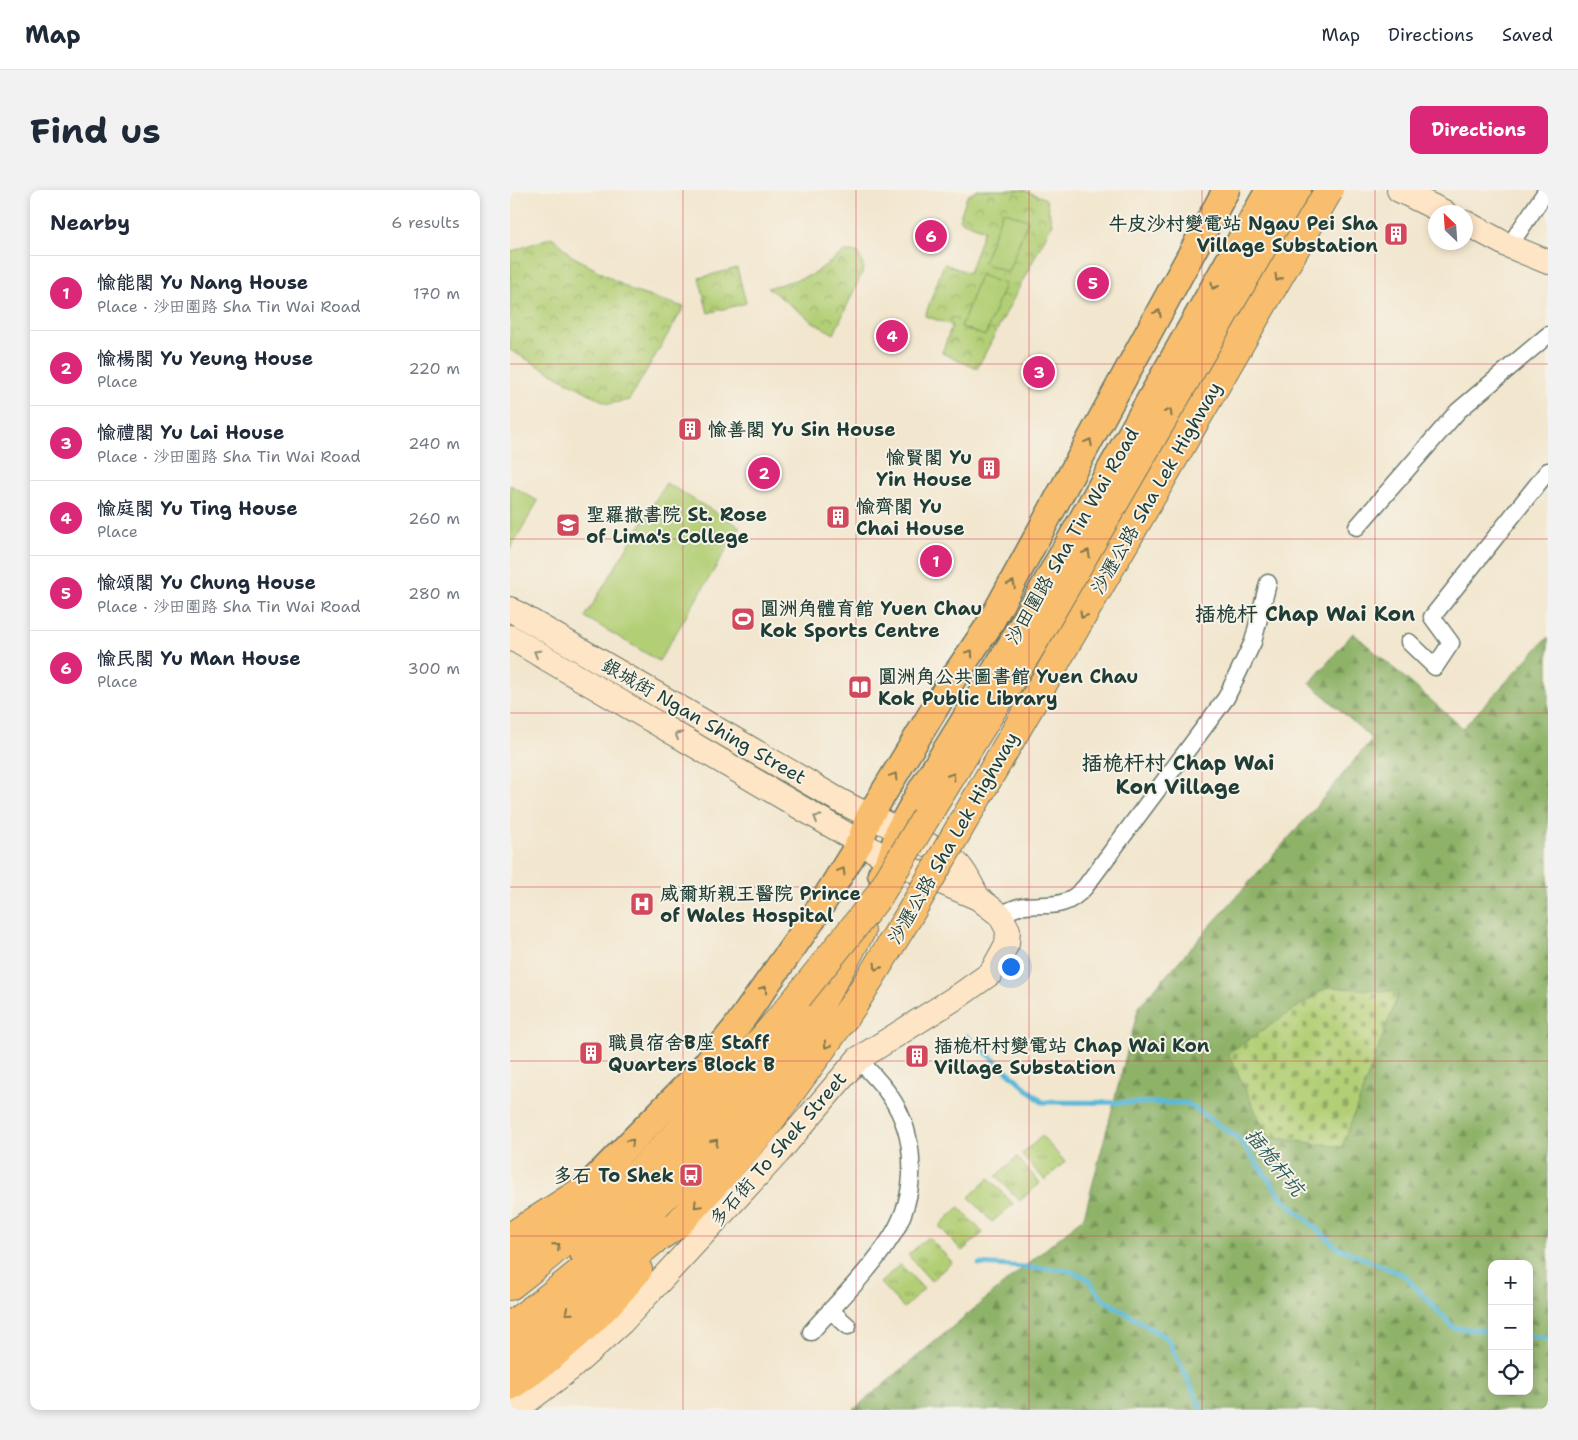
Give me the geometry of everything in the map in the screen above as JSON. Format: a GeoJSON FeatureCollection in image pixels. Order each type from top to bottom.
{"type":"FeatureCollection","features":[{"type":"Feature","properties":{"kind":"highway","name":"沙瀝公路 Sha Lek Highway"},"geometry":{"type":"LineString","coordinates":[[510,1326],[565,1284],[638,1223],[742,1113],[796,1041],[815,1013],[878,897],[1063,595],[1297,190]]}},
{"type":"Feature","properties":{"kind":"highway","name":"沙瀝公路 Sha Lek Highway"},"geometry":{"type":"LineString","coordinates":[[510,1356],[562,1317],[653,1241],[678,1224],[764,1129],[854,1004],[908,917],[1329,190]]}},
{"type":"Feature","properties":{"kind":"highway"},"geometry":{"type":"LineString","coordinates":[[513,1274],[583,1224],[712,1097],[803,991],[878,897]]}},
{"type":"Feature","properties":{"kind":"highway"},"geometry":{"type":"LineString","coordinates":[[510,1237],[585,1189]]}},
{"type":"Feature","properties":{"kind":"highway"},"geometry":{"type":"LineString","coordinates":[[510,1386],[564,1346],[619,1294],[678,1224]]}},
{"type":"Feature","properties":{"kind":"main road","name":"沙田圍路 Sha Tin Wai Road"},"geometry":{"type":"LineString","coordinates":[[513,1274],[526,1246],[696,1076],[735,1029],[798,942],[860,842],[869,817],[952,680],[988,627],[1226,190]]}},
{"type":"Feature","properties":{"kind":"main road","name":"沙田圍路 Sha Tin Wai Road"},"geometry":{"type":"LineString","coordinates":[[510,1313],[576,1259],[635,1204],[740,1087],[782,1032],[844,938],[890,860],[899,830],[1012,643],[1269,190]]}},
{"type":"Feature","properties":{"kind":"street"},"geometry":{"type":"LineString","coordinates":[[1399,190],[1430,205]]}},
{"type":"Feature","properties":{"kind":"street"},"geometry":{"type":"LineString","coordinates":[[1509,246],[1547,190]]}},
{"type":"Feature","properties":{"kind":"street"},"geometry":{"type":"LineString","coordinates":[[1473,228],[1509,246],[1548,262]]}},
{"type":"Feature","properties":{"kind":"street"},"geometry":{"type":"LineString","coordinates":[[1357,527],[1458,412],[1548,335]]}},
{"type":"Feature","properties":{"kind":"street"},"geometry":{"type":"LineString","coordinates":[[1409,642],[1435,667],[1451,643],[1432,617],[1548,472]]}},
{"type":"Feature","properties":{"kind":"street"},"geometry":{"type":"LineString","coordinates":[[890,860],[978,898],[1000,915],[1025,906],[1045,907],[1065,903],[1085,887],[1226,698],[1253,642],[1268,583]]}},
{"type":"Feature","properties":{"kind":"street","name":"銀城街 Ngan Shing Street"},"geometry":{"type":"LineString","coordinates":[[510,609],[869,817],[899,830]]}},
{"type":"Feature","properties":{"kind":"street","name":"銀城街 Ngan Shing Street"},"geometry":{"type":"LineString","coordinates":[[510,638],[890,860]]}},
{"type":"Feature","properties":{"kind":"street"},"geometry":{"type":"LineString","coordinates":[[899,830],[956,862],[978,898]]}},
{"type":"Feature","properties":{"kind":"street","name":"多石街 To Shek Street"},"geometry":{"type":"LineString","coordinates":[[516,1410],[570,1369],[622,1322],[778,1153],[858,1059],[960,995],[991,973],[1007,944],[1008,930],[1000,915]]}},
{"type":"Feature","properties":{"kind":"street"},"geometry":{"type":"LineString","coordinates":[[811,1332],[892,1236],[904,1211],[912,1176],[910,1141],[899,1110],[878,1080],[858,1059]]}},
{"type":"Feature","properties":{"kind":"street"},"geometry":{"type":"LineString","coordinates":[[830,1310],[848,1326]]}},
{"type":"Feature","properties":{"kind":"green space"},"geometry":{"type":"Polygon","coordinates":[[[978,190],[1024,190],[1046,199],[1052,224],[977,369],[942,353],[952,325],[925,316],[944,264],[969,273],[984,230],[959,220],[967,196],[978,190]]]}},
{"type":"Feature","properties":{"kind":"green space"},"geometry":{"type":"Polygon","coordinates":[[[1003,211],[1028,220],[1008,272],[983,263],[1003,211]]]}},
{"type":"Feature","properties":{"kind":"green space"},"geometry":{"type":"Polygon","coordinates":[[[552,237],[572,256],[635,292],[684,307],[629,400],[608,404],[510,350],[510,252],[552,237]]]}},
{"type":"Feature","properties":{"kind":"green space"},"geometry":{"type":"Polygon","coordinates":[[[844,252],[858,252],[864,269],[834,334],[813,322],[768,288],[812,275],[844,252]]]}},
{"type":"Feature","properties":{"kind":"green space"},"geometry":{"type":"Polygon","coordinates":[[[737,268],[746,303],[708,313],[699,278],[737,268]]]}},
{"type":"Feature","properties":{"kind":"green space"},"geometry":{"type":"Polygon","coordinates":[[[980,275],[1005,284],[985,336],[961,327],[980,275]]]}},
{"type":"Feature","properties":{"kind":"green space"},"geometry":{"type":"Polygon","coordinates":[[[666,483],[740,527],[659,661],[585,617],[666,483]]]}},
{"type":"Feature","properties":{"kind":"green space"},"geometry":{"type":"Polygon","coordinates":[[[510,485],[538,501],[510,549],[510,485]]]}},
{"type":"Feature","properties":{"kind":"green space"},"geometry":{"type":"Polygon","coordinates":[[[1353,633],[1463,728],[1548,637],[1548,1410],[853,1410],[1084,1217],[1139,1006],[1310,814],[1372,739],[1310,683],[1353,633]]]}},
{"type":"Feature","properties":{"kind":"green space"},"geometry":{"type":"Polygon","coordinates":[[[1328,987],[1399,992],[1342,1147],[1268,1137],[1228,1053],[1328,987]]]}},
{"type":"Feature","properties":{"kind":"green space"},"geometry":{"type":"Polygon","coordinates":[[[1042,1136],[1065,1162],[1045,1180],[1021,1155],[1042,1136]]]}},
{"type":"Feature","properties":{"kind":"green space"},"geometry":{"type":"Polygon","coordinates":[[[1017,1157],[1040,1183],[1020,1201],[996,1176],[1017,1157]]]}},
{"type":"Feature","properties":{"kind":"green space"},"geometry":{"type":"Polygon","coordinates":[[[989,1178],[1013,1204],[992,1222],[969,1197],[989,1178]]]}},
{"type":"Feature","properties":{"kind":"green space"},"geometry":{"type":"Polygon","coordinates":[[[959,1207],[983,1233],[962,1251],[939,1226],[959,1207]]]}},
{"type":"Feature","properties":{"kind":"green space"},"geometry":{"type":"Polygon","coordinates":[[[928,1237],[952,1262],[931,1281],[908,1255],[928,1237]]]}},
{"type":"Feature","properties":{"kind":"green space"},"geometry":{"type":"Polygon","coordinates":[[[900,1264],[924,1289],[904,1308],[880,1283],[900,1264]]]}},
{"type":"Feature","properties":{"kind":"waterway","name":"插桅杆坑"},"geometry":{"type":"LineString","coordinates":[[967,1036],[1042,1102],[1187,1103],[1238,1138],[1283,1199],[1338,1248],[1404,1275],[1454,1328],[1488,1331]]}},
{"type":"Feature","properties":{"kind":"waterway"},"geometry":{"type":"LineString","coordinates":[[979,1264],[1067,1270],[1087,1278],[1103,1299],[1168,1339],[1202,1410]]}},
{"type":"Feature","properties":{"kind":"waterway","name":"插桅杆坑"},"geometry":{"type":"LineString","coordinates":[[1533,1337],[1548,1339]]}},
{"type":"Feature","properties":{"kind":"place","name":"牛皮沙村變電站 Ngau Pei Sha Village Substation"},"geometry":{"type":"Point","coordinates":[1396,234]}},
{"type":"Feature","properties":{"kind":"place","name":"愉民閣 Yu Man House"},"geometry":{"type":"Point","coordinates":[931,236]}},
{"type":"Feature","properties":{"kind":"place","name":"愉頌閣 Yu Chung House"},"geometry":{"type":"Point","coordinates":[1093,283]}},
{"type":"Feature","properties":{"kind":"place","name":"愉庭閣 Yu Ting House"},"geometry":{"type":"Point","coordinates":[892,336]}},
{"type":"Feature","properties":{"kind":"place","name":"愉禮閣 Yu Lai House"},"geometry":{"type":"Point","coordinates":[1039,372]}},
{"type":"Feature","properties":{"kind":"place","name":"愉善閣 Yu Sin House"},"geometry":{"type":"Point","coordinates":[690,429]}},
{"type":"Feature","properties":{"kind":"place","name":"愉賢閣 Yu Yin House"},"geometry":{"type":"Point","coordinates":[989,468]}},
{"type":"Feature","properties":{"kind":"place","name":"愉楊閣 Yu Yeung House"},"geometry":{"type":"Point","coordinates":[764,473]}},
{"type":"Feature","properties":{"kind":"place","name":"愉齊閣 Yu Chai House"},"geometry":{"type":"Point","coordinates":[838,517]}},
{"type":"Feature","properties":{"kind":"place","name":"聖羅撒書院 St. Rose of Lima's College"},"geometry":{"type":"Point","coordinates":[568,525]}},
{"type":"Feature","properties":{"kind":"place","name":"愉能閣 Yu Nang House"},"geometry":{"type":"Point","coordinates":[936,561]}},
{"type":"Feature","properties":{"kind":"place","name":"圓洲角體育館 Yuen Chau Kok Sports Centre"},"geometry":{"type":"Point","coordinates":[743,619]}},
{"type":"Feature","properties":{"kind":"place","name":"圓洲角公共圖書館 Yuen Chau Kok Public Library"},"geometry":{"type":"Point","coordinates":[860,687]}},
{"type":"Feature","properties":{"kind":"place","name":"威爾斯親王醫院 Prince of Wales Hospital"},"geometry":{"type":"Point","coordinates":[642,904]}},
{"type":"Feature","properties":{"kind":"place","name":"職員宿舍B座 Staff Quarters Block B"},"geometry":{"type":"Point","coordinates":[591,1053]}},
{"type":"Feature","properties":{"kind":"place","name":"插桅杆村變電站 Chap Wai Kon Village Substation"},"geometry":{"type":"Point","coordinates":[917,1056]}},
{"type":"Feature","properties":{"kind":"place","name":"多石 To Shek"},"geometry":{"type":"Point","coordinates":[691,1175]}},
{"type":"Feature","properties":{"kind":"district","name":"插桅杆 Chap Wai Kon"},"geometry":{"type":"Point","coordinates":[1305,614]}},
{"type":"Feature","properties":{"kind":"district","name":"插桅杆村 Chap Wai Kon Village"},"geometry":{"type":"Point","coordinates":[1178,775]}}]}
